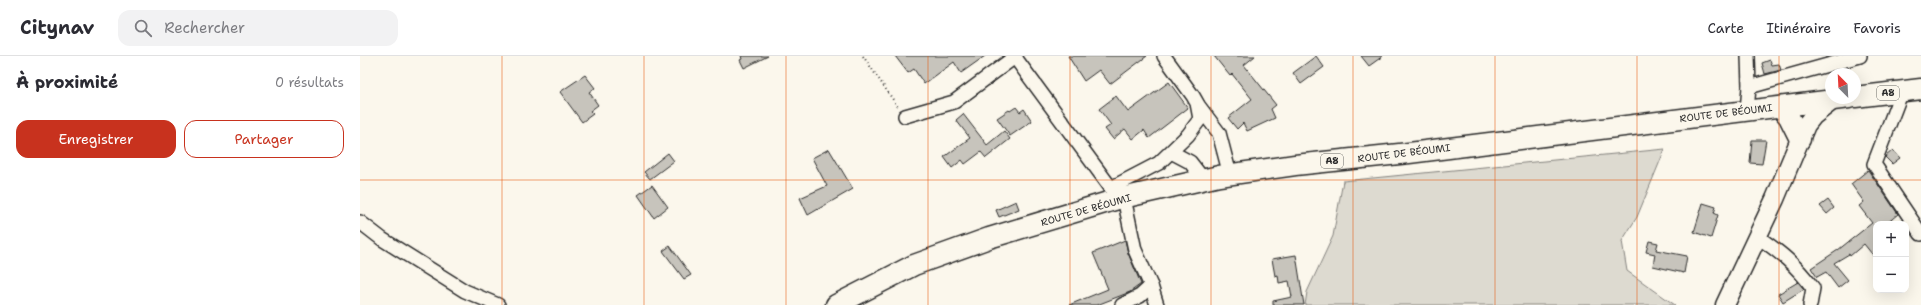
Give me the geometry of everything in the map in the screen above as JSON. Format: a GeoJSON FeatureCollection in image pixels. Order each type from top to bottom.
{"type":"FeatureCollection","features":[{"type":"Feature","properties":{"kind":"main road","name":"A8"},"geometry":{"type":"LineString","coordinates":[[1861,96],[1911,90]]}},
{"type":"Feature","properties":{"kind":"main road","name":"ROUTE DE BÉOUMI"},"geometry":{"type":"LineString","coordinates":[[836,305],[914,265],[1117,193],[1295,165],[1416,152],[1825,101]]}},
{"type":"Feature","properties":{"kind":"main road"},"geometry":{"type":"LineString","coordinates":[[1725,305],[1758,237],[1798,144],[1813,116],[1835,104]]}},
{"type":"Feature","properties":{"kind":"main road"},"geometry":{"type":"LineString","coordinates":[[1780,107],[1789,117],[1798,144]]}},
{"type":"Feature","properties":{"kind":"street"},"geometry":{"type":"LineString","coordinates":[[905,116],[954,102],[1015,56],[1117,193],[1135,250],[1151,286],[1157,305]]}},
{"type":"Feature","properties":{"kind":"street"},"geometry":{"type":"LineString","coordinates":[[1164,56],[1219,134],[1230,175]]}},
{"type":"Feature","properties":{"kind":"street"},"geometry":{"type":"LineString","coordinates":[[1747,111],[1749,87],[1748,56]]}},
{"type":"Feature","properties":{"kind":"street"},"geometry":{"type":"LineString","coordinates":[[1749,87],[1860,56]]}},
{"type":"Feature","properties":{"kind":"street"},"geometry":{"type":"LineString","coordinates":[[1911,90],[1874,164],[1921,234]]}},
{"type":"Feature","properties":{"kind":"street"},"geometry":{"type":"LineString","coordinates":[[1117,193],[1159,163],[1188,135],[1200,119],[1197,104]]}},
{"type":"Feature","properties":{"kind":"street"},"geometry":{"type":"LineString","coordinates":[[1171,152],[1190,162],[1204,180]]}},
{"type":"Feature","properties":{"kind":"street"},"geometry":{"type":"LineString","coordinates":[[360,222],[382,239],[465,291],[498,305]]}},
{"type":"Feature","properties":{"kind":"street"},"geometry":{"type":"LineString","coordinates":[[1758,237],[1786,256],[1800,271],[1813,288],[1810,305]]}},
{"type":"Feature","properties":{"kind":"street"},"geometry":{"type":"LineString","coordinates":[[1122,305],[1140,296],[1151,286]]}},
{"type":"Feature","properties":{"kind":"path"},"geometry":{"type":"LineString","coordinates":[[863,56],[905,116]]}},
{"type":"Feature","properties":{"kind":"shaded area"},"geometry":{"type":"Polygon","coordinates":[[[1665,149],[1637,217],[1622,241],[1627,271],[1675,305],[1305,305],[1307,292],[1333,236],[1343,181],[1665,149]]]}},
{"type":"Feature","properties":{"kind":"building"},"geometry":{"type":"Polygon","coordinates":[[[741,56],[768,56],[744,68],[740,60],[742,59],[741,56]]]}},
{"type":"Feature","properties":{"kind":"building"},"geometry":{"type":"Polygon","coordinates":[[[895,56],[985,56],[961,73],[954,62],[924,84],[914,69],[908,73],[895,56]]]}},
{"type":"Feature","properties":{"kind":"building"},"geometry":{"type":"Polygon","coordinates":[[[1068,56],[1147,56],[1110,84],[1099,70],[1084,81],[1068,56]]]}},
{"type":"Feature","properties":{"kind":"building"},"geometry":{"type":"Polygon","coordinates":[[[1214,56],[1255,56],[1244,65],[1276,105],[1271,109],[1275,118],[1247,131],[1243,123],[1237,129],[1228,118],[1252,99],[1232,74],[1230,76],[1214,56]]]}},
{"type":"Feature","properties":{"kind":"building"},"geometry":{"type":"Polygon","coordinates":[[[1316,56],[1324,67],[1301,84],[1293,73],[1316,56]]]}},
{"type":"Feature","properties":{"kind":"building"},"geometry":{"type":"Polygon","coordinates":[[[1361,56],[1383,56],[1369,66],[1361,56]]]}},
{"type":"Feature","properties":{"kind":"building"},"geometry":{"type":"Polygon","coordinates":[[[1770,60],[1772,65],[1779,64],[1781,70],[1765,74],[1762,63],[1770,60]]]}},
{"type":"Feature","properties":{"kind":"building"},"geometry":{"type":"Polygon","coordinates":[[[585,75],[595,88],[589,92],[598,105],[590,111],[593,114],[582,122],[560,92],[585,75]]]}},
{"type":"Feature","properties":{"kind":"building"},"geometry":{"type":"Polygon","coordinates":[[[1169,82],[1188,108],[1149,138],[1144,130],[1133,139],[1125,129],[1113,139],[1105,129],[1111,125],[1099,109],[1116,96],[1128,112],[1169,82]]]}},
{"type":"Feature","properties":{"kind":"building"},"geometry":{"type":"Polygon","coordinates":[[[1016,107],[1020,112],[1024,109],[1032,121],[1010,136],[997,118],[1016,107]]]}},
{"type":"Feature","properties":{"kind":"building"},"geometry":{"type":"Polygon","coordinates":[[[963,114],[987,145],[1004,131],[1010,139],[986,158],[981,152],[965,164],[962,160],[952,168],[944,157],[970,138],[956,120],[963,114]]]}},
{"type":"Feature","properties":{"kind":"building"},"geometry":{"type":"Polygon","coordinates":[[[1752,140],[1766,140],[1762,164],[1750,163],[1752,140]]]}},
{"type":"Feature","properties":{"kind":"building"},"geometry":{"type":"Polygon","coordinates":[[[829,149],[853,189],[808,215],[800,198],[827,186],[812,158],[829,149]]]}},
{"type":"Feature","properties":{"kind":"building"},"geometry":{"type":"Polygon","coordinates":[[[1893,150],[1900,158],[1892,164],[1885,157],[1893,150]]]}},
{"type":"Feature","properties":{"kind":"building"},"geometry":{"type":"Polygon","coordinates":[[[668,153],[674,161],[650,179],[644,172],[668,153]]]}},
{"type":"Feature","properties":{"kind":"building"},"geometry":{"type":"Polygon","coordinates":[[[1868,170],[1898,214],[1890,221],[1873,221],[1873,255],[1864,244],[1850,256],[1849,254],[1834,263],[1848,280],[1838,288],[1826,272],[1817,277],[1811,268],[1838,250],[1872,223],[1859,206],[1864,202],[1851,184],[1868,170]]]}},
{"type":"Feature","properties":{"kind":"building"},"geometry":{"type":"Polygon","coordinates":[[[652,185],[668,207],[654,218],[638,195],[652,185]]]}},
{"type":"Feature","properties":{"kind":"building"},"geometry":{"type":"Polygon","coordinates":[[[1828,200],[1834,208],[1827,214],[1820,206],[1828,200]]]}},
{"type":"Feature","properties":{"kind":"building"},"geometry":{"type":"Polygon","coordinates":[[[1016,201],[1019,209],[999,217],[996,210],[1016,201]]]}},
{"type":"Feature","properties":{"kind":"building"},"geometry":{"type":"Polygon","coordinates":[[[1703,203],[1716,207],[1714,213],[1718,215],[1711,238],[1694,232],[1703,203]]]}},
{"type":"Feature","properties":{"kind":"building"},"geometry":{"type":"Polygon","coordinates":[[[1125,240],[1128,253],[1141,284],[1130,292],[1097,305],[1069,305],[1108,289],[1093,253],[1125,240]]]}},
{"type":"Feature","properties":{"kind":"building"},"geometry":{"type":"Polygon","coordinates":[[[1649,241],[1658,243],[1656,250],[1687,256],[1684,273],[1653,266],[1655,254],[1646,252],[1649,241]]]}},
{"type":"Feature","properties":{"kind":"building"},"geometry":{"type":"Polygon","coordinates":[[[670,246],[691,275],[684,279],[663,251],[670,246]]]}},
{"type":"Feature","properties":{"kind":"building"},"geometry":{"type":"Polygon","coordinates":[[[1296,255],[1304,305],[1273,305],[1273,301],[1292,297],[1289,281],[1279,283],[1278,275],[1275,276],[1272,259],[1296,255]]]}},
{"type":"Feature","properties":{"kind":"building"},"geometry":{"type":"Polygon","coordinates":[[[1798,282],[1804,289],[1783,302],[1778,294],[1798,282]]]}}]}
